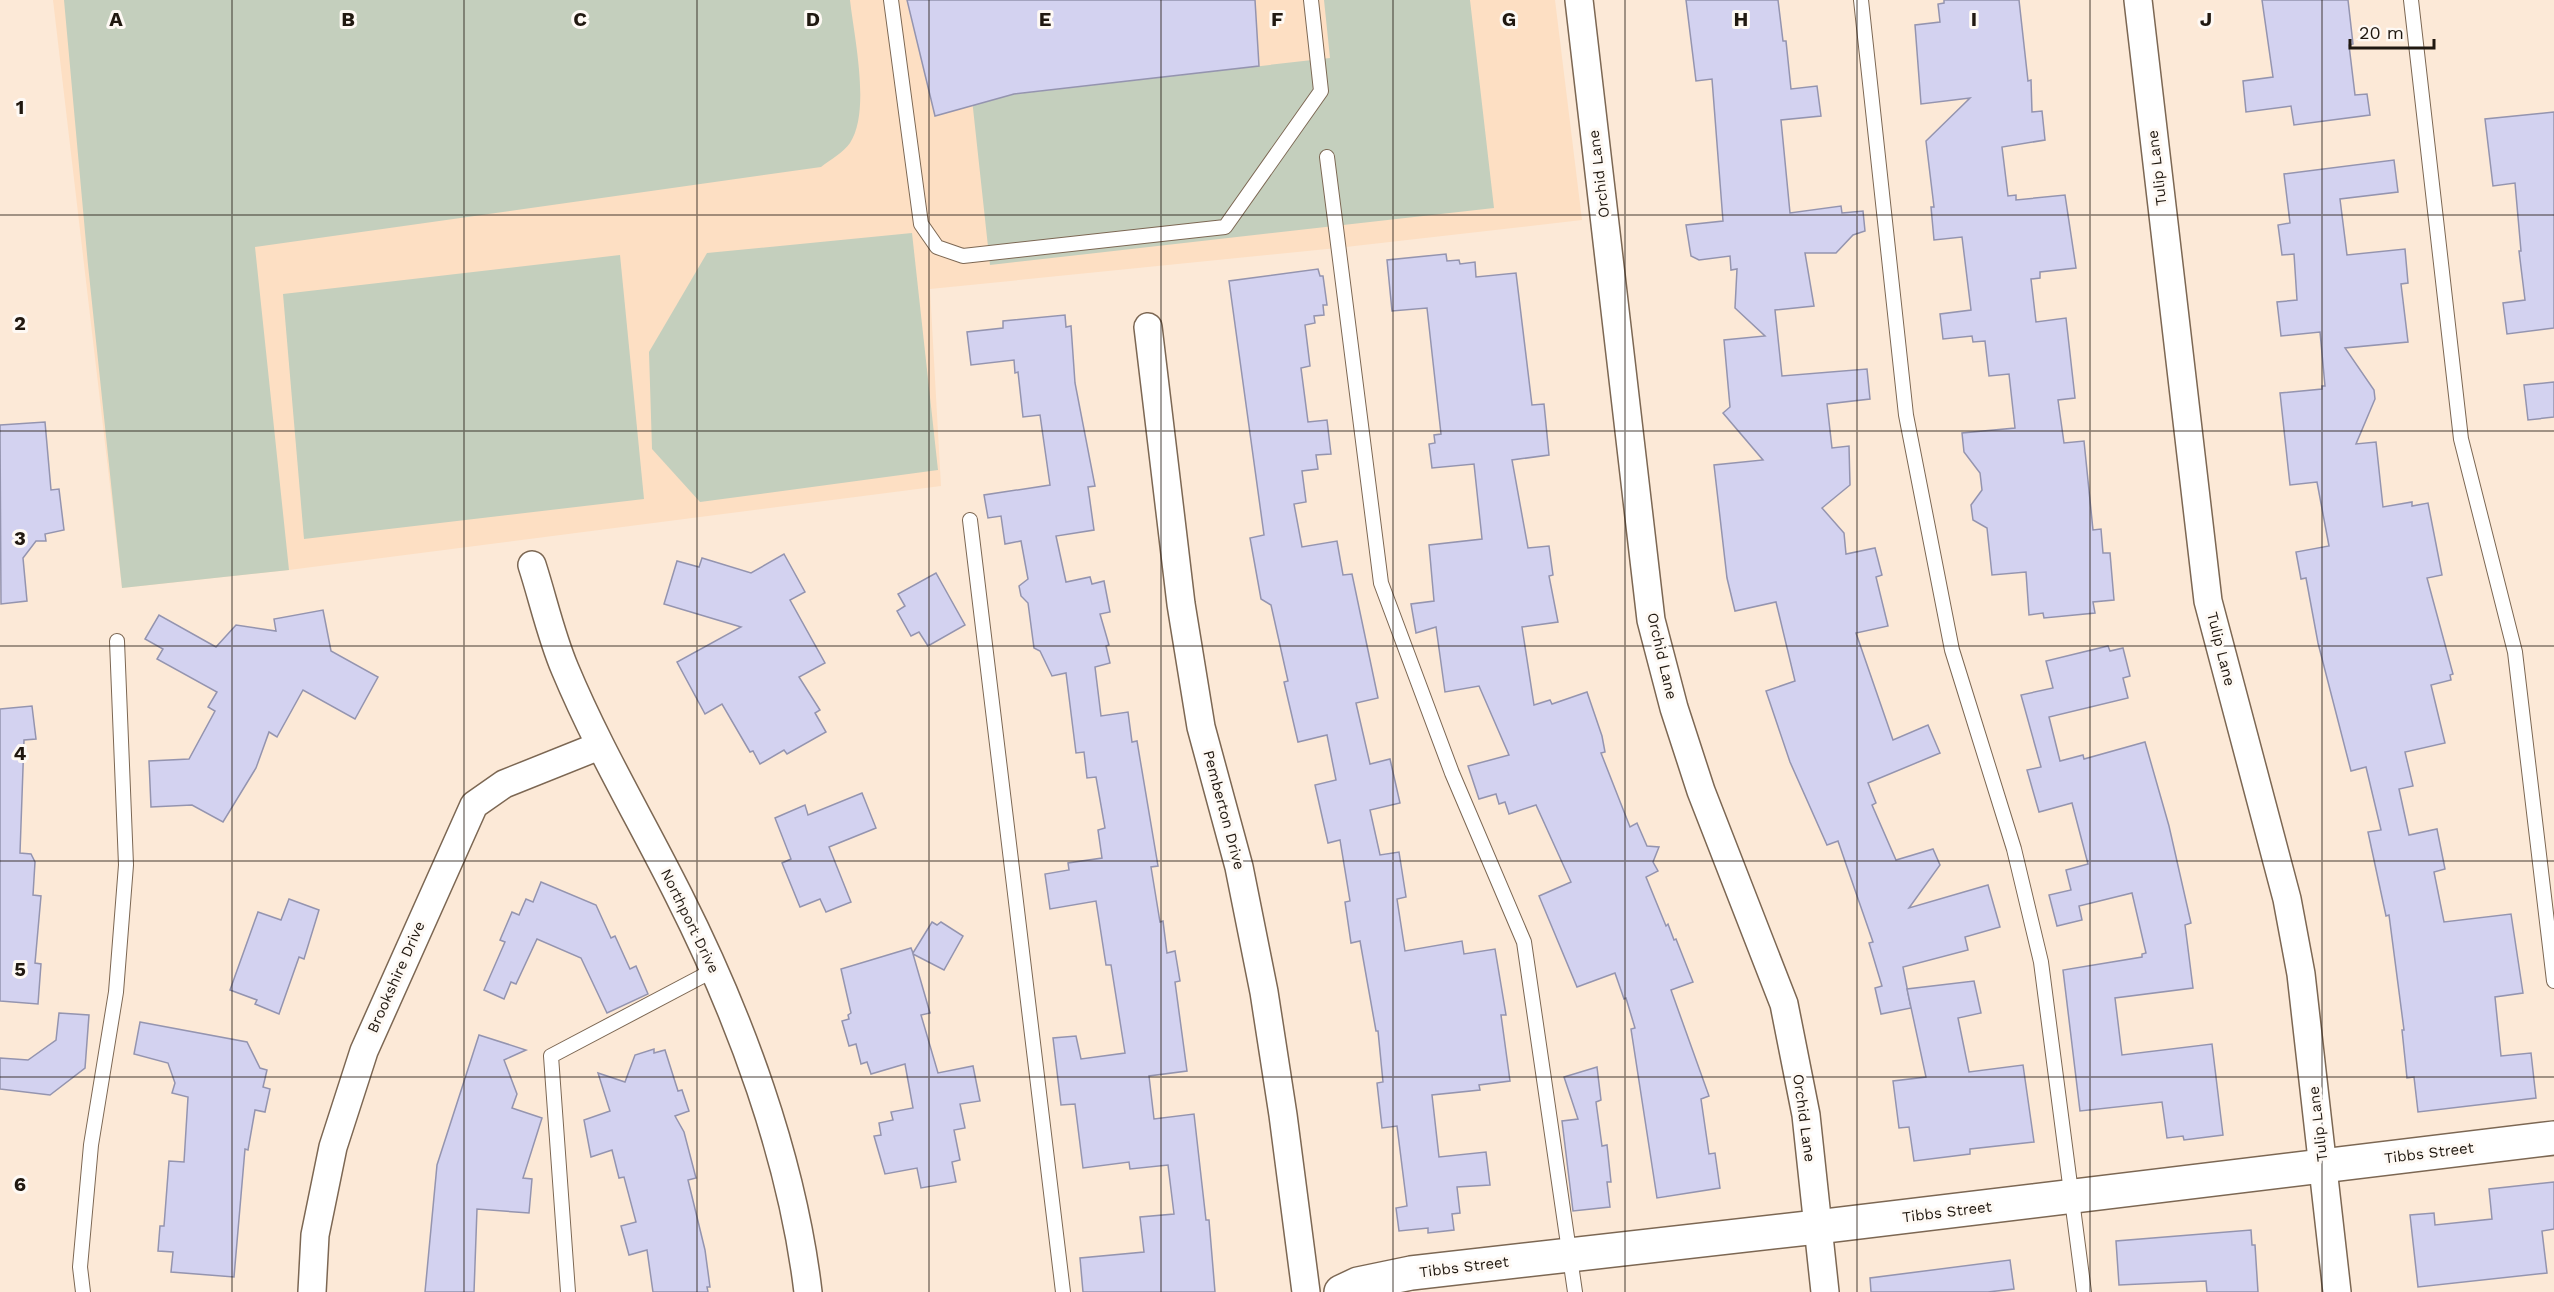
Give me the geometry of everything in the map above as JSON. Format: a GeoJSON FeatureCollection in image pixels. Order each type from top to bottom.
{"type":"FeatureCollection","features":[{"type":"Feature","properties":{"kind":"street","name":"Orchid Lane"},"geometry":{"type":"LineString","coordinates":[[1579,0],[1652,620],[1674,708],[1701,791],[1784,1004],[1806,1115],[1825,1292]]}},
{"type":"Feature","properties":{"kind":"street","name":"Tulip Lane"},"geometry":{"type":"LineString","coordinates":[[2138,0],[2208,601],[2288,899],[2301,974],[2337,1292]]}},
{"type":"Feature","properties":{"kind":"street","name":"Pemberton Drive"},"geometry":{"type":"LineString","coordinates":[[1148,327],[1186,637],[1201,727],[1239,867],[1264,992],[1306,1292]]}},
{"type":"Feature","properties":{"kind":"street","name":"Northport Drive"},"geometry":{"type":"LineString","coordinates":[[532,565],[564,666],[599,746],[680,896],[714,970],[778,1142],[805,1267],[808,1292]]}},
{"type":"Feature","properties":{"kind":"street","name":"Brookshire Drive"},"geometry":{"type":"LineString","coordinates":[[312,1292],[315,1235],[333,1148],[364,1051],[474,805],[504,784],[599,746]]}},
{"type":"Feature","properties":{"kind":"street","name":"Tibbs Street"},"geometry":{"type":"LineString","coordinates":[[1341,1292],[1358,1284],[1412,1273],[1817,1227],[2554,1138]]}},
{"type":"Feature","properties":{"kind":"lane"},"geometry":{"type":"LineString","coordinates":[[891,0],[921,224],[937,248],[963,256],[1226,227],[1321,91],[1311,0]]}},
{"type":"Feature","properties":{"kind":"lane"},"geometry":{"type":"LineString","coordinates":[[1861,0],[1906,415],[1952,650],[2014,849],[2041,962],[2084,1292]]}},
{"type":"Feature","properties":{"kind":"lane"},"geometry":{"type":"LineString","coordinates":[[2411,0],[2461,439],[2516,652],[2554,981]]}},
{"type":"Feature","properties":{"kind":"lane"},"geometry":{"type":"LineString","coordinates":[[1327,157],[1380,583],[1452,772],[1524,942],[1575,1292]]}},
{"type":"Feature","properties":{"kind":"lane"},"geometry":{"type":"LineString","coordinates":[[970,520],[1063,1292]]}},
{"type":"Feature","properties":{"kind":"lane"},"geometry":{"type":"LineString","coordinates":[[83,1292],[80,1267],[91,1145],[116,992],[126,865],[117,641]]}},
{"type":"Feature","properties":{"kind":"lane"},"geometry":{"type":"LineString","coordinates":[[568,1292],[551,1056],[714,970]]}},
{"type":"Feature","properties":{"kind":"shaded area"},"geometry":{"type":"Polygon","coordinates":[[[53,0],[1555,0],[1582,220],[1337,248],[930,289],[941,486],[289,570],[122,588],[53,0]]]}},
{"type":"Feature","properties":{"kind":"green space"},"geometry":{"type":"Polygon","coordinates":[[[64,0],[850,0],[859,73],[859,112],[856,129],[850,143],[841,153],[821,167],[255,247],[289,570],[122,588],[88,265],[64,0]]]}},
{"type":"Feature","properties":{"kind":"green space"},"geometry":{"type":"Polygon","coordinates":[[[1324,0],[1470,0],[1494,208],[990,265],[972,99],[1330,58],[1324,0]]]}},
{"type":"Feature","properties":{"kind":"green space"},"geometry":{"type":"Polygon","coordinates":[[[912,233],[938,470],[700,502],[652,449],[649,352],[707,253],[912,233]]]}},
{"type":"Feature","properties":{"kind":"green space"},"geometry":{"type":"Polygon","coordinates":[[[620,255],[644,499],[304,539],[283,294],[620,255]]]}},
{"type":"Feature","properties":{"kind":"building"},"geometry":{"type":"Polygon","coordinates":[[[907,0],[1255,0],[1259,66],[1014,94],[935,116],[907,0]]]}},
{"type":"Feature","properties":{"kind":"building"},"geometry":{"type":"Polygon","coordinates":[[[1686,0],[1778,0],[1783,41],[1786,41],[1791,89],[1817,86],[1821,116],[1781,120],[1790,213],[1841,206],[1842,213],[1863,211],[1865,231],[1853,235],[1836,253],[1805,253],[1814,306],[1775,310],[1782,376],[1867,369],[1870,399],[1827,404],[1832,448],[1849,446],[1850,485],[1822,508],[1844,533],[1846,554],[1875,548],[1882,575],[1876,577],[1888,626],[1856,633],[1893,740],[1928,725],[1940,753],[1868,783],[1876,803],[1872,805],[1896,860],[1933,849],[1940,865],[1909,908],[1988,885],[2000,927],[1965,937],[1968,950],[1903,967],[1911,1008],[1881,1014],[1875,988],[1882,986],[1869,943],[1873,942],[1838,841],[1827,845],[1790,762],[1766,691],[1795,681],[1776,602],[1735,611],[1727,578],[1714,465],[1763,460],[1723,413],[1730,407],[1724,340],[1765,336],[1735,308],[1737,269],[1731,270],[1730,256],[1699,260],[1691,256],[1686,225],[1723,221],[1712,79],[1696,81],[1686,0]]]}},
{"type":"Feature","properties":{"kind":"building"},"geometry":{"type":"Polygon","coordinates":[[[1944,0],[2019,0],[2028,81],[2031,80],[2032,112],[2042,111],[2045,140],[2002,147],[2008,196],[2016,195],[2016,200],[2065,195],[2076,268],[2040,272],[2040,278],[2031,279],[2036,322],[2066,318],[2075,398],[2058,400],[2064,443],[2084,441],[2093,530],[2101,529],[2103,553],[2110,553],[2114,600],[2093,602],[2095,613],[2044,618],[2043,613],[2029,615],[2026,572],[1992,575],[1987,528],[1973,520],[1971,505],[1982,490],[1980,473],[1964,452],[1962,433],[2015,428],[2009,374],[1989,376],[1985,341],[1973,342],[1972,336],[1943,339],[1940,314],[1971,310],[1962,237],[1934,240],[1931,207],[1934,207],[1926,141],[1970,98],[1921,104],[1915,25],[1940,22],[1938,4],[1944,3],[1944,0]]]}},
{"type":"Feature","properties":{"kind":"building"},"geometry":{"type":"Polygon","coordinates":[[[2262,0],[2348,0],[2353,44],[2349,45],[2355,95],[2367,94],[2370,115],[2294,125],[2291,106],[2246,112],[2243,81],[2273,77],[2262,0]]]}},
{"type":"Feature","properties":{"kind":"building"},"geometry":{"type":"Polygon","coordinates":[[[2554,112],[2554,328],[2507,334],[2503,303],[2525,300],[2519,251],[2521,251],[2515,183],[2493,186],[2485,119],[2554,112]]]}},
{"type":"Feature","properties":{"kind":"building"},"geometry":{"type":"Polygon","coordinates":[[[2394,160],[2398,192],[2340,199],[2347,255],[2405,249],[2408,283],[2401,284],[2408,342],[2345,348],[2374,390],[2375,399],[2356,444],[2376,442],[2383,507],[2412,502],[2412,506],[2428,503],[2442,575],[2427,578],[2453,674],[2450,675],[2451,680],[2431,685],[2445,743],[2405,752],[2413,786],[2399,789],[2409,835],[2437,829],[2445,869],[2434,872],[2444,922],[2511,914],[2523,993],[2495,997],[2501,1056],[2531,1053],[2536,1098],[2418,1112],[2414,1077],[2407,1078],[2402,1030],[2404,1030],[2389,915],[2386,916],[2368,832],[2381,830],[2366,767],[2351,771],[2318,643],[2306,578],[2301,579],[2296,552],[2329,546],[2317,482],[2290,485],[2280,393],[2322,389],[2322,386],[2325,386],[2320,332],[2281,336],[2277,302],[2297,300],[2294,254],[2282,255],[2278,225],[2290,223],[2284,174],[2394,160]]]}},
{"type":"Feature","properties":{"kind":"building"},"geometry":{"type":"Polygon","coordinates":[[[1446,254],[1447,261],[1459,260],[1460,264],[1475,262],[1476,277],[1516,273],[1532,405],[1544,404],[1549,455],[1512,460],[1528,548],[1549,546],[1553,575],[1549,576],[1558,622],[1522,627],[1534,705],[1550,700],[1552,704],[1587,692],[1602,736],[1605,752],[1601,753],[1630,827],[1637,823],[1647,846],[1659,847],[1653,862],[1658,871],[1646,877],[1666,926],[1668,924],[1674,940],[1676,939],[1693,982],[1671,990],[1709,1096],[1701,1099],[1709,1154],[1715,1153],[1720,1188],[1657,1198],[1631,1029],[1635,1028],[1626,998],[1624,999],[1615,973],[1577,987],[1539,896],[1571,882],[1536,805],[1509,814],[1505,802],[1499,804],[1496,794],[1479,799],[1468,766],[1509,755],[1479,686],[1445,692],[1436,627],[1416,633],[1411,604],[1434,601],[1429,545],[1482,539],[1474,464],[1432,468],[1429,444],[1435,443],[1434,435],[1441,434],[1427,308],[1392,311],[1387,260],[1446,254]]]}},
{"type":"Feature","properties":{"kind":"building"},"geometry":{"type":"Polygon","coordinates":[[[1318,269],[1320,276],[1323,276],[1327,305],[1323,305],[1324,315],[1314,316],[1315,323],[1305,325],[1310,366],[1301,368],[1308,422],[1327,420],[1331,454],[1316,455],[1318,469],[1302,471],[1306,502],[1294,504],[1302,547],[1337,541],[1343,575],[1352,574],[1378,698],[1356,703],[1370,764],[1390,759],[1400,803],[1370,810],[1380,855],[1399,852],[1406,897],[1397,899],[1405,951],[1462,941],[1464,954],[1495,949],[1506,1015],[1501,1015],[1510,1081],[1479,1085],[1480,1090],[1432,1095],[1439,1157],[1486,1152],[1490,1185],[1457,1187],[1460,1213],[1452,1214],[1454,1230],[1428,1233],[1428,1228],[1399,1231],[1396,1208],[1407,1206],[1397,1126],[1382,1128],[1377,1083],[1383,1082],[1378,1031],[1376,1031],[1360,941],[1351,943],[1345,902],[1350,901],[1340,840],[1328,843],[1315,785],[1336,780],[1327,735],[1298,742],[1284,682],[1288,681],[1271,605],[1261,599],[1250,538],[1264,535],[1229,281],[1318,269]]]}},
{"type":"Feature","properties":{"kind":"building"},"geometry":{"type":"Polygon","coordinates":[[[1065,315],[1066,327],[1071,326],[1075,383],[1095,486],[1088,487],[1094,530],[1056,536],[1066,582],[1090,577],[1092,584],[1104,581],[1110,612],[1100,614],[1109,645],[1106,646],[1110,663],[1095,667],[1101,716],[1128,712],[1132,742],[1137,741],[1158,866],[1151,867],[1160,922],[1163,921],[1167,953],[1175,951],[1180,981],[1175,982],[1187,1071],[1149,1076],[1154,1119],[1194,1114],[1206,1220],[1209,1220],[1215,1292],[1083,1292],[1080,1258],[1144,1252],[1140,1217],[1174,1214],[1168,1165],[1130,1169],[1129,1162],[1083,1168],[1075,1104],[1061,1105],[1053,1038],[1076,1036],[1081,1059],[1125,1053],[1111,965],[1106,965],[1096,901],[1050,909],[1045,874],[1069,870],[1068,863],[1102,858],[1098,830],[1105,828],[1096,777],[1087,778],[1084,752],[1076,753],[1066,673],[1052,676],[1040,651],[1034,648],[1028,603],[1021,596],[1019,586],[1028,579],[1021,541],[1005,544],[1001,516],[988,518],[984,495],[1050,485],[1040,415],[1023,417],[1018,372],[1015,373],[1014,360],[971,365],[967,332],[1003,328],[1003,321],[1065,315]]]}},
{"type":"Feature","properties":{"kind":"building"},"geometry":{"type":"Polygon","coordinates":[[[2554,382],[2554,417],[2528,420],[2524,385],[2554,382]]]}},
{"type":"Feature","properties":{"kind":"building"},"geometry":{"type":"Polygon","coordinates":[[[45,422],[51,490],[59,489],[64,530],[45,534],[46,541],[36,541],[23,558],[27,601],[1,604],[0,425],[45,422]]]}},
{"type":"Feature","properties":{"kind":"building"},"geometry":{"type":"Polygon","coordinates":[[[784,554],[805,592],[790,600],[825,663],[799,677],[820,710],[815,713],[826,732],[787,754],[784,750],[760,764],[753,751],[750,752],[722,704],[705,714],[677,662],[741,627],[664,604],[677,561],[699,567],[702,558],[751,573],[784,554]]]}},
{"type":"Feature","properties":{"kind":"building"},"geometry":{"type":"Polygon","coordinates":[[[936,573],[965,625],[928,646],[919,632],[911,636],[897,611],[905,606],[898,594],[936,573]]]}},
{"type":"Feature","properties":{"kind":"building"},"geometry":{"type":"Polygon","coordinates":[[[323,610],[331,651],[378,677],[355,719],[303,690],[277,737],[269,732],[256,768],[223,822],[192,805],[151,807],[149,761],[189,759],[215,711],[208,707],[217,692],[157,659],[163,649],[145,639],[159,615],[216,647],[236,625],[276,631],[274,619],[323,610]]]}},
{"type":"Feature","properties":{"kind":"building"},"geometry":{"type":"Polygon","coordinates":[[[2108,646],[2110,651],[2123,648],[2130,676],[2123,678],[2128,698],[2049,717],[2060,761],[2083,755],[2084,759],[2145,742],[2169,826],[2191,923],[2185,925],[2193,988],[2115,998],[2122,1055],[2212,1044],[2223,1135],[2184,1140],[2183,1136],[2167,1138],[2162,1102],[2080,1111],[2063,970],[2142,957],[2142,954],[2146,953],[2132,893],[2079,906],[2082,920],[2057,926],[2049,895],[2071,890],[2066,870],[2088,864],[2072,803],[2039,812],[2027,770],[2041,767],[2021,695],[2053,688],[2046,661],[2108,646]]]}},
{"type":"Feature","properties":{"kind":"building"},"geometry":{"type":"Polygon","coordinates":[[[32,706],[36,739],[24,740],[20,853],[31,854],[35,862],[33,895],[41,896],[35,963],[41,964],[38,1004],[0,1001],[0,709],[32,706]]]}},
{"type":"Feature","properties":{"kind":"building"},"geometry":{"type":"Polygon","coordinates":[[[862,793],[876,828],[829,847],[851,902],[826,912],[820,899],[800,907],[782,863],[791,859],[775,818],[805,805],[808,815],[862,793]]]}},
{"type":"Feature","properties":{"kind":"building"},"geometry":{"type":"Polygon","coordinates":[[[541,882],[596,905],[611,938],[615,936],[630,969],[636,966],[648,994],[607,1013],[581,958],[537,939],[516,984],[511,982],[504,999],[484,990],[505,942],[500,940],[512,912],[519,915],[526,899],[533,902],[541,882]]]}},
{"type":"Feature","properties":{"kind":"building"},"geometry":{"type":"Polygon","coordinates":[[[289,899],[319,910],[304,959],[299,957],[279,1014],[255,1004],[257,1000],[230,990],[258,912],[281,920],[289,899]]]}},
{"type":"Feature","properties":{"kind":"building"},"geometry":{"type":"Polygon","coordinates":[[[932,922],[937,925],[941,922],[963,936],[944,970],[913,954],[930,1013],[921,1015],[938,1073],[973,1066],[980,1101],[960,1104],[965,1128],[954,1130],[960,1160],[952,1162],[956,1182],[921,1188],[917,1168],[885,1174],[874,1136],[881,1135],[879,1123],[893,1120],[891,1112],[913,1108],[905,1064],[871,1074],[867,1062],[861,1064],[856,1044],[849,1046],[842,1021],[849,1019],[848,1015],[851,1013],[841,969],[911,948],[913,953],[932,922]]]}},
{"type":"Feature","properties":{"kind":"building"},"geometry":{"type":"Polygon","coordinates":[[[1974,981],[1981,1013],[1958,1018],[1969,1072],[2023,1065],[2034,1142],[1970,1149],[1970,1154],[1914,1161],[1909,1127],[1899,1128],[1893,1081],[1926,1077],[1907,989],[1974,981]]]}},
{"type":"Feature","properties":{"kind":"building"},"geometry":{"type":"Polygon","coordinates":[[[59,1013],[89,1015],[85,1068],[50,1095],[0,1089],[0,1058],[28,1060],[56,1040],[59,1013]]]}},
{"type":"Feature","properties":{"kind":"building"},"geometry":{"type":"Polygon","coordinates":[[[140,1022],[247,1042],[260,1068],[267,1070],[263,1087],[270,1089],[265,1112],[255,1110],[248,1150],[245,1149],[234,1277],[171,1272],[173,1252],[158,1251],[160,1226],[164,1226],[169,1161],[184,1162],[188,1097],[172,1093],[175,1083],[168,1063],[134,1054],[140,1022]]]}},
{"type":"Feature","properties":{"kind":"building"},"geometry":{"type":"Polygon","coordinates":[[[479,1035],[526,1050],[504,1060],[517,1094],[512,1108],[542,1118],[523,1178],[532,1179],[529,1213],[477,1209],[474,1292],[425,1292],[437,1165],[479,1035]]]}},
{"type":"Feature","properties":{"kind":"building"},"geometry":{"type":"Polygon","coordinates":[[[654,1049],[654,1053],[665,1050],[678,1091],[682,1090],[689,1111],[675,1116],[684,1132],[696,1178],[688,1180],[705,1250],[710,1287],[707,1287],[708,1292],[653,1292],[647,1250],[629,1255],[621,1226],[636,1222],[624,1177],[619,1178],[612,1150],[591,1157],[584,1120],[610,1111],[598,1073],[625,1082],[635,1055],[654,1049]]]}},
{"type":"Feature","properties":{"kind":"building"},"geometry":{"type":"Polygon","coordinates":[[[1597,1067],[1601,1100],[1596,1102],[1602,1146],[1607,1145],[1611,1182],[1607,1182],[1610,1207],[1573,1211],[1562,1121],[1578,1119],[1564,1077],[1597,1067]]]}},
{"type":"Feature","properties":{"kind":"building"},"geometry":{"type":"Polygon","coordinates":[[[2554,1182],[2554,1229],[2542,1231],[2547,1273],[2418,1287],[2410,1215],[2434,1213],[2435,1225],[2492,1219],[2489,1189],[2554,1182]]]}},
{"type":"Feature","properties":{"kind":"building"},"geometry":{"type":"Polygon","coordinates":[[[2251,1230],[2252,1245],[2255,1245],[2258,1292],[2207,1292],[2206,1281],[2119,1285],[2116,1241],[2251,1230]]]}},
{"type":"Feature","properties":{"kind":"building"},"geometry":{"type":"Polygon","coordinates":[[[2010,1260],[2014,1289],[1988,1292],[1871,1292],[1870,1278],[2010,1260]]]}}]}
